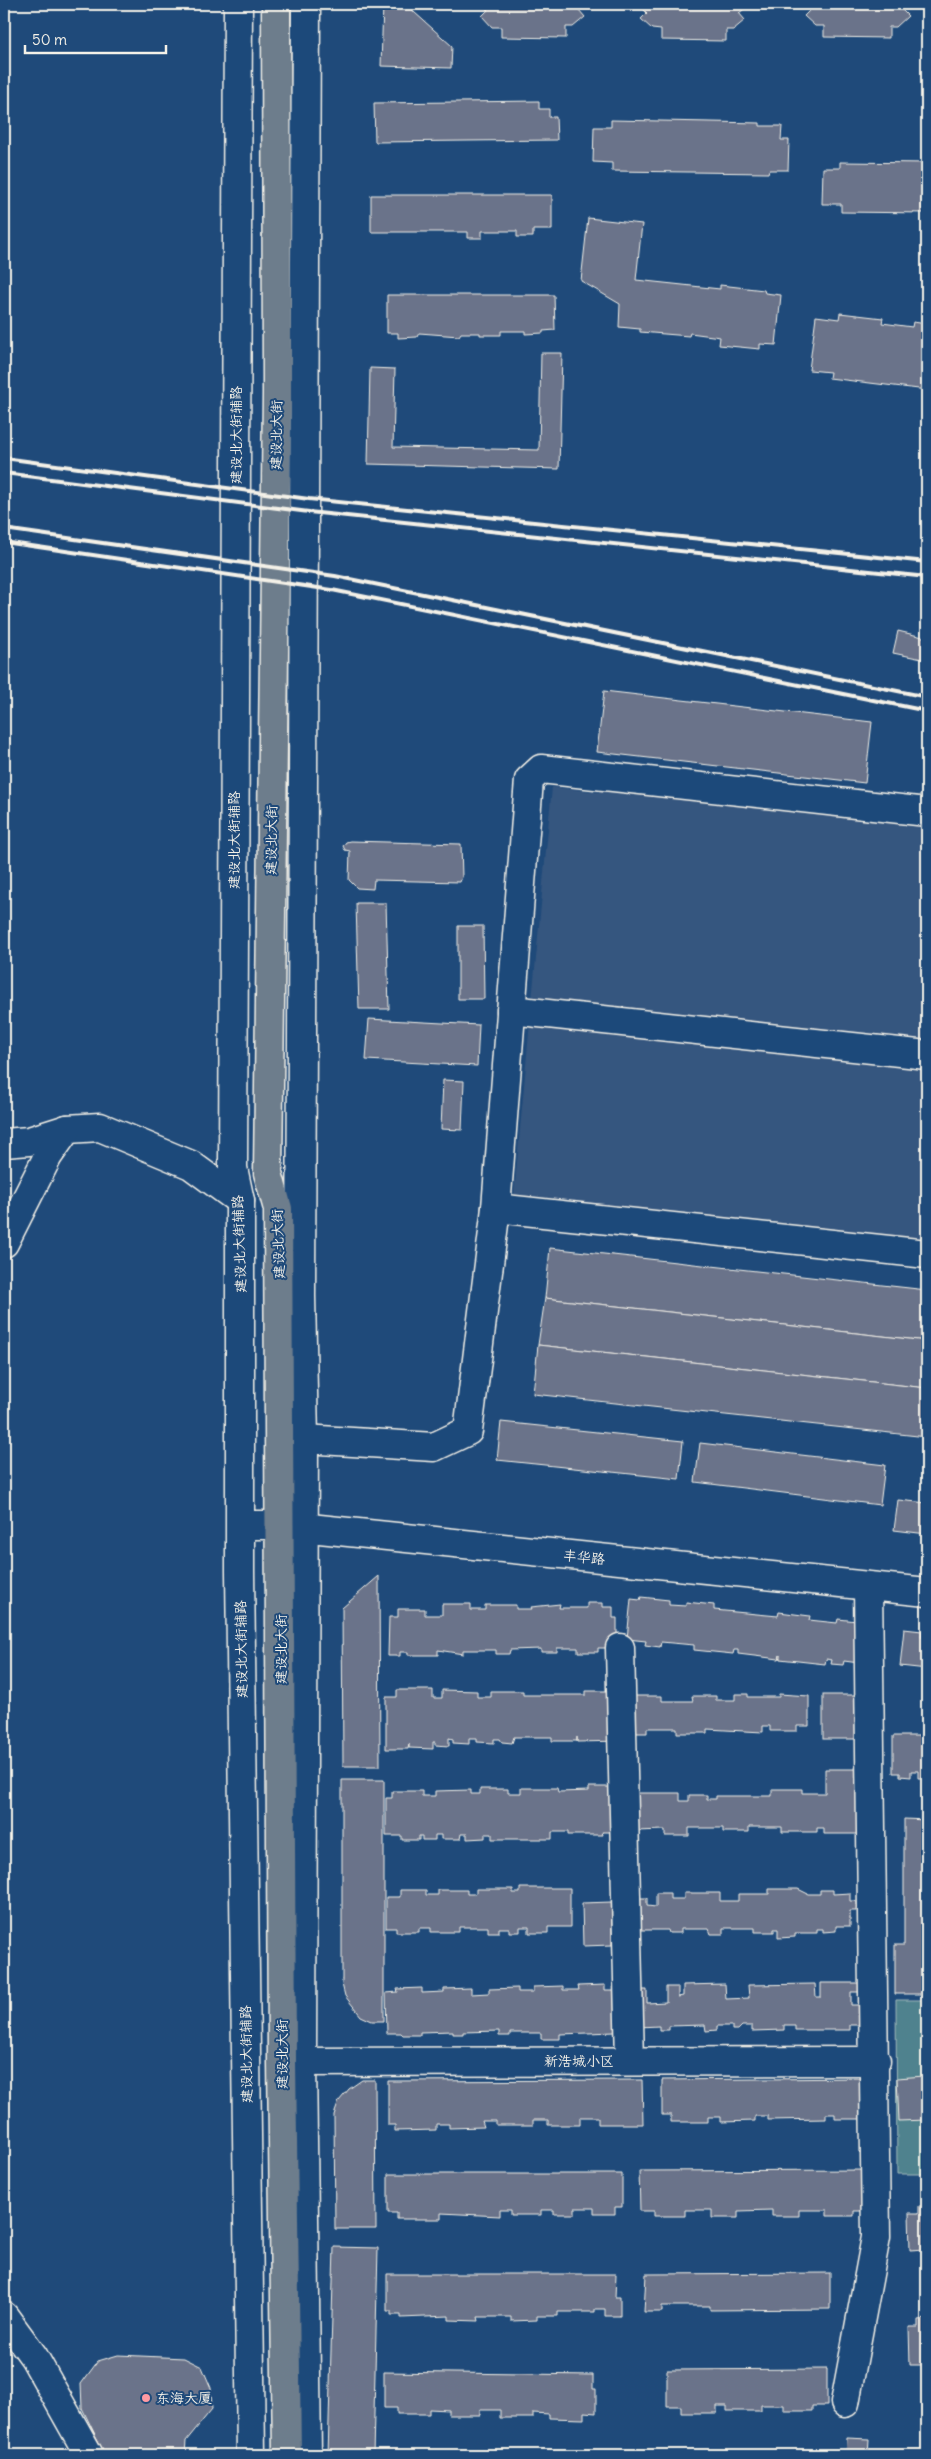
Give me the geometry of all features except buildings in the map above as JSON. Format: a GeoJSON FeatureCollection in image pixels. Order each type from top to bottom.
{"type":"FeatureCollection","features":[{"type":"Feature","properties":{"kind":"main road","name":"建设北大街"},"geometry":{"type":"LineString","coordinates":[[276,4],[277,393],[268,1173],[278,1209],[272,1526],[292,2062],[287,2455]]}},
{"type":"Feature","properties":{"kind":"main road"},"geometry":{"type":"LineString","coordinates":[[268,2455],[272,1526]]}},
{"type":"Feature","properties":{"kind":"street","name":"建设北大街辅路"},"geometry":{"type":"LineString","coordinates":[[238,4],[232,1168],[240,1201],[272,1526],[251,2455]]}},
{"type":"Feature","properties":{"kind":"street","name":"建设北大街辅路"},"geometry":{"type":"LineString","coordinates":[[272,1526],[304,1439],[300,1296],[303,1172],[306,4]]}},
{"type":"Feature","properties":{"kind":"street"},"geometry":{"type":"LineString","coordinates":[[304,1439],[434,1447],[468,1431],[496,1208],[529,780],[541,769],[927,812]]}},
{"type":"Feature","properties":{"kind":"street"},"geometry":{"type":"LineString","coordinates":[[511,1010],[927,1055]]}},
{"type":"Feature","properties":{"kind":"street"},"geometry":{"type":"LineString","coordinates":[[4,1143],[29,1141],[67,1128],[100,1127],[191,1165],[240,1201]]}},
{"type":"Feature","properties":{"kind":"street"},"geometry":{"type":"LineString","coordinates":[[4,1243],[48,1156],[67,1128]]}},
{"type":"Feature","properties":{"kind":"street"},"geometry":{"type":"LineString","coordinates":[[496,1208],[927,1254]]}},
{"type":"Feature","properties":{"kind":"street","name":"丰华路"},"geometry":{"type":"LineString","coordinates":[[272,1526],[927,1592]]}},
{"type":"Feature","properties":{"kind":"street"},"geometry":{"type":"LineString","coordinates":[[845,2403],[876,2237],[876,2061],[868,1587]]}},
{"type":"Feature","properties":{"kind":"street"},"geometry":{"type":"LineString","coordinates":[[620,1648],[630,2061]]}},
{"type":"Feature","properties":{"kind":"street","name":"新浩城小区"},"geometry":{"type":"LineString","coordinates":[[292,2062],[876,2061]]}},
{"type":"Feature","properties":{"kind":"street"},"geometry":{"type":"LineString","coordinates":[[292,2062],[307,2455]]}},
{"type":"Feature","properties":{"kind":"street"},"geometry":{"type":"LineString","coordinates":[[4,2316],[34,2357],[88,2455]]}},
{"type":"Feature","properties":{"kind":"shaded area"},"geometry":{"type":"Polygon","coordinates":[[[600,785],[927,820],[927,1269],[511,1226],[552,787],[599,792],[600,785]]]}},
{"type":"Feature","properties":{"kind":"green space"},"geometry":{"type":"Polygon","coordinates":[[[896,2000],[927,2000],[927,2174],[897,2174],[896,2000]]]}},
{"type":"Feature","properties":{"kind":"railway"},"geometry":{"type":"LineString","coordinates":[[4,458],[309,499],[927,562]]}},
{"type":"Feature","properties":{"kind":"railway"},"geometry":{"type":"LineString","coordinates":[[4,473],[309,512],[927,577]]}},
{"type":"Feature","properties":{"kind":"railway"},"geometry":{"type":"LineString","coordinates":[[4,529],[335,576],[927,697]]}},
{"type":"Feature","properties":{"kind":"railway"},"geometry":{"type":"LineString","coordinates":[[4,542],[332,590],[927,711]]}},
{"type":"Feature","properties":{"kind":"place","name":"东海大厦"},"geometry":{"type":"Point","coordinates":[146,2398]}}]}
